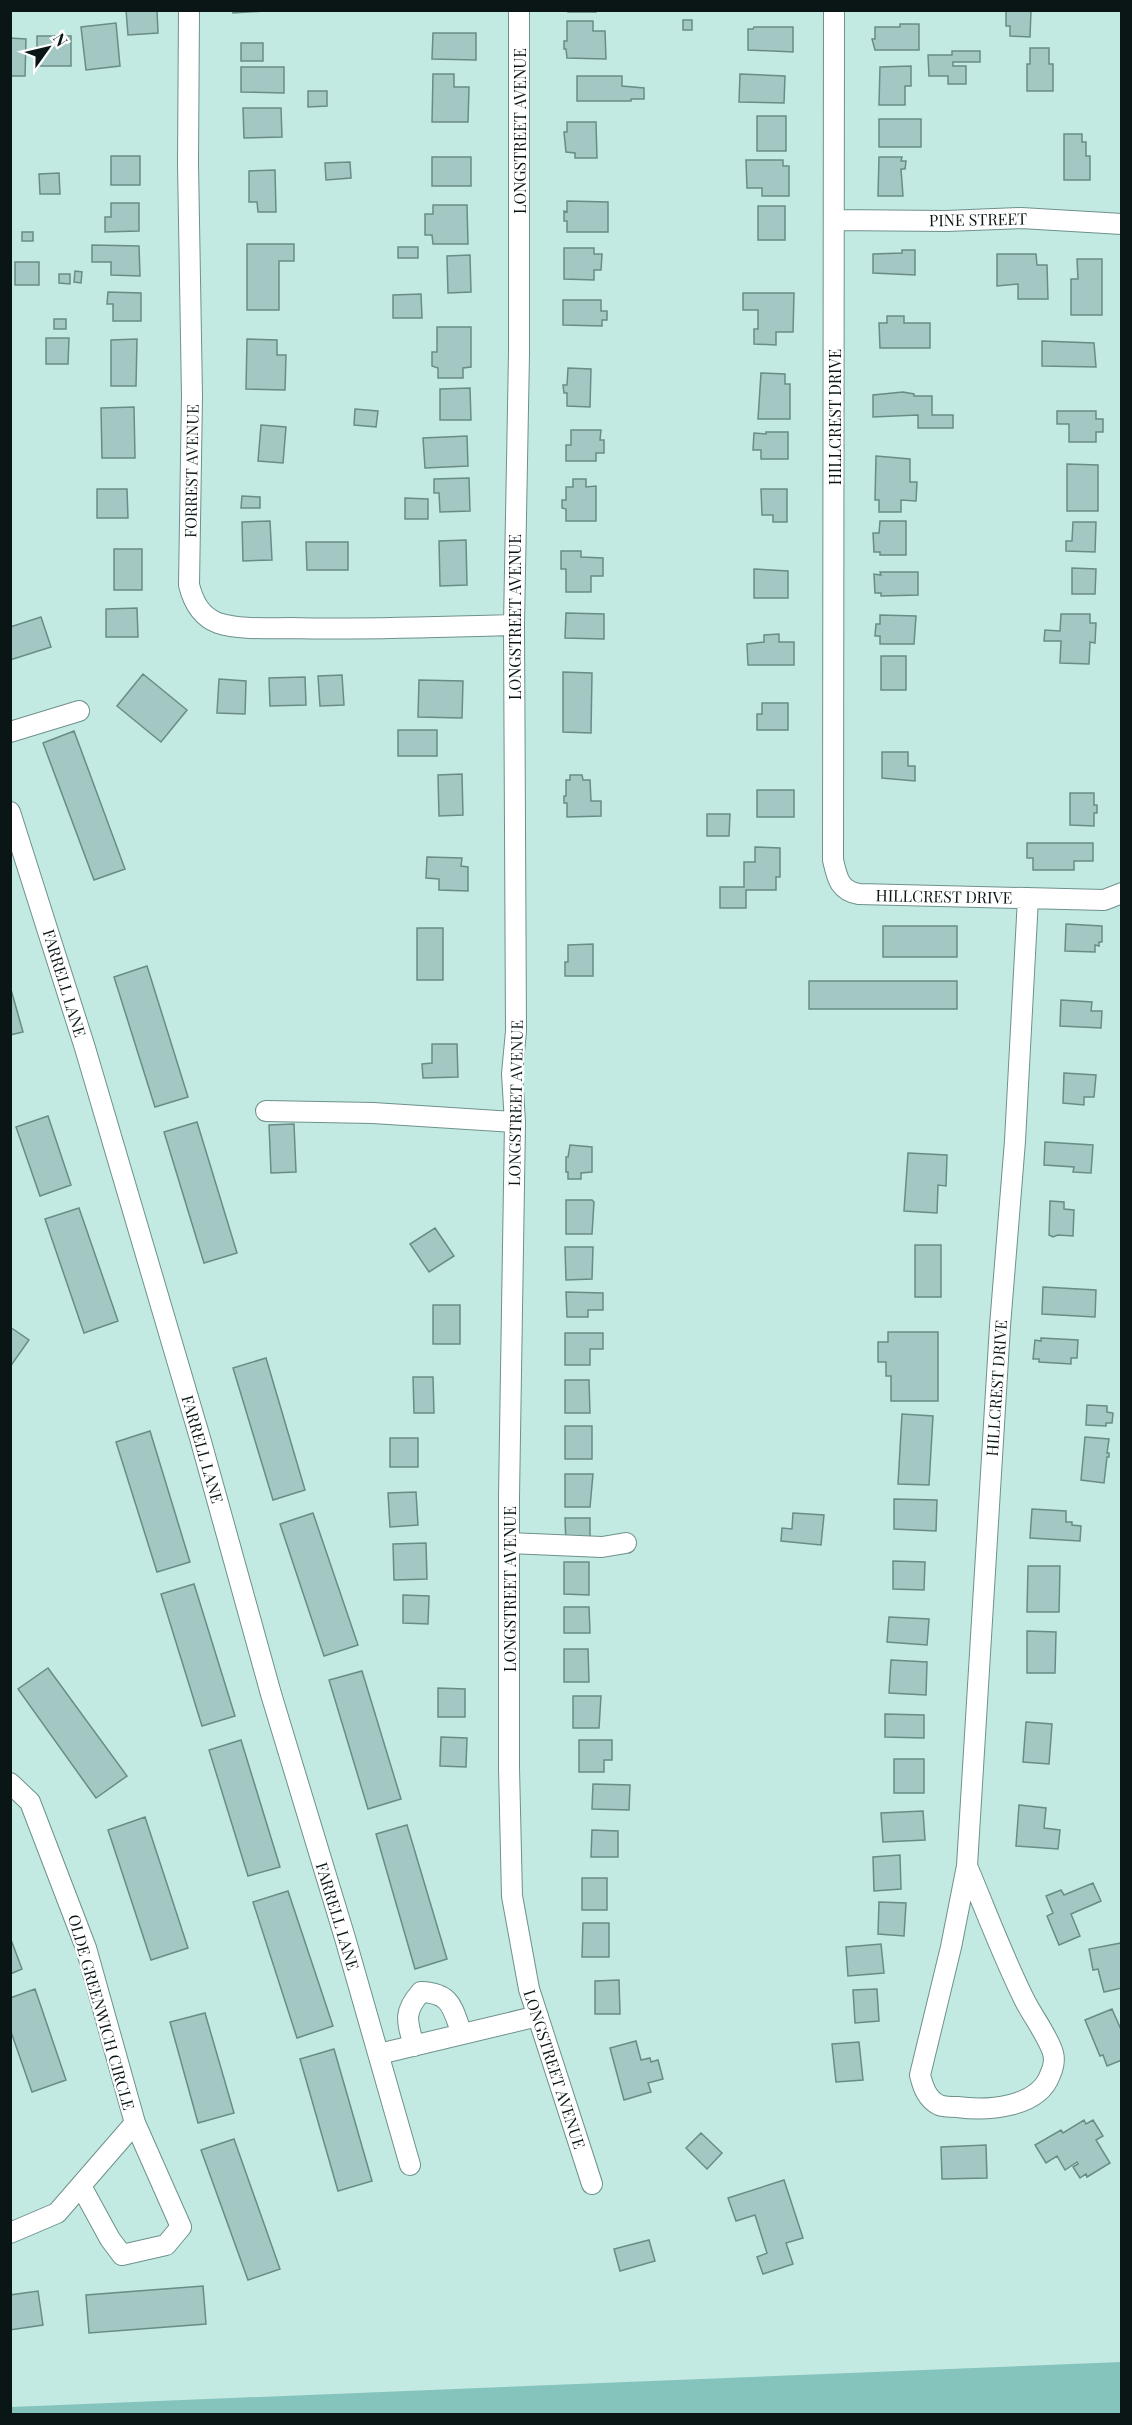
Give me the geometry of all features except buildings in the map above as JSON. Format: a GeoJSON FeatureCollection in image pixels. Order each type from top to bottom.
{"type":"FeatureCollection","features":[{"type":"Feature","properties":{"kind":"street","name":"FORREST AVENUE"},"geometry":{"type":"LineString","coordinates":[[189,10],[188,187],[192,396],[189,585],[192,598],[208,618],[219,623],[244,627],[342,630],[514,625]]}},
{"type":"Feature","properties":{"kind":"street","name":"LONGSTREET AVENUE"},"geometry":{"type":"LineString","coordinates":[[519,10],[519,353],[514,625],[516,1031],[512,1074],[515,1122],[509,1543],[509,1768],[512,1896],[529,1989],[592,2184]]}},
{"type":"Feature","properties":{"kind":"street","name":"HILLCREST DRIVE"},"geometry":{"type":"LineString","coordinates":[[834,10],[833,860],[837,882],[844,888],[859,894],[1028,898],[1015,1142],[1000,1326],[967,1866],[920,2075],[923,2087],[930,2098],[940,2105],[967,2108],[999,2106],[1026,2100],[1039,2092],[1048,2081],[1053,2067],[1053,2053],[1024,1999],[967,1866]]}},
{"type":"Feature","properties":{"kind":"street","name":"PINE STREET"},"geometry":{"type":"LineString","coordinates":[[834,219],[946,221],[1021,218],[1122,224]]}},
{"type":"Feature","properties":{"kind":"street"},"geometry":{"type":"LineString","coordinates":[[10,732],[79,711]]}},
{"type":"Feature","properties":{"kind":"street","name":"FARRELL LANE"},"geometry":{"type":"LineString","coordinates":[[10,812],[85,1048],[200,1438],[271,1694],[410,2165]]}},
{"type":"Feature","properties":{"kind":"street"},"geometry":{"type":"LineString","coordinates":[[1028,898],[1104,900],[1122,893]]}},
{"type":"Feature","properties":{"kind":"street"},"geometry":{"type":"LineString","coordinates":[[266,1111],[373,1113],[515,1122]]}},
{"type":"Feature","properties":{"kind":"street"},"geometry":{"type":"LineString","coordinates":[[509,1543],[602,1547],[626,1543]]}},
{"type":"Feature","properties":{"kind":"street","name":"OLDE GREENWICH CIRCLE"},"geometry":{"type":"LineString","coordinates":[[10,1783],[30,1802],[76,1918],[135,2123],[57,2213],[10,2233]]}},
{"type":"Feature","properties":{"kind":"street"},"geometry":{"type":"LineString","coordinates":[[414,2046],[406,2018],[412,2001],[421,1992],[437,1992],[449,2003],[462,2034]]}},
{"type":"Feature","properties":{"kind":"street"},"geometry":{"type":"LineString","coordinates":[[378,2054],[538,2016]]}},
{"type":"Feature","properties":{"kind":"street"},"geometry":{"type":"LineString","coordinates":[[81,2186],[110,2239],[122,2254],[166,2244],[181,2227],[135,2123]]}},
{"type":"Feature","properties":{"kind":"shaded area"},"geometry":{"type":"Polygon","coordinates":[[[1121,2362],[1121,2414],[10,2414],[11,2407],[1121,2362]]]}}]}
